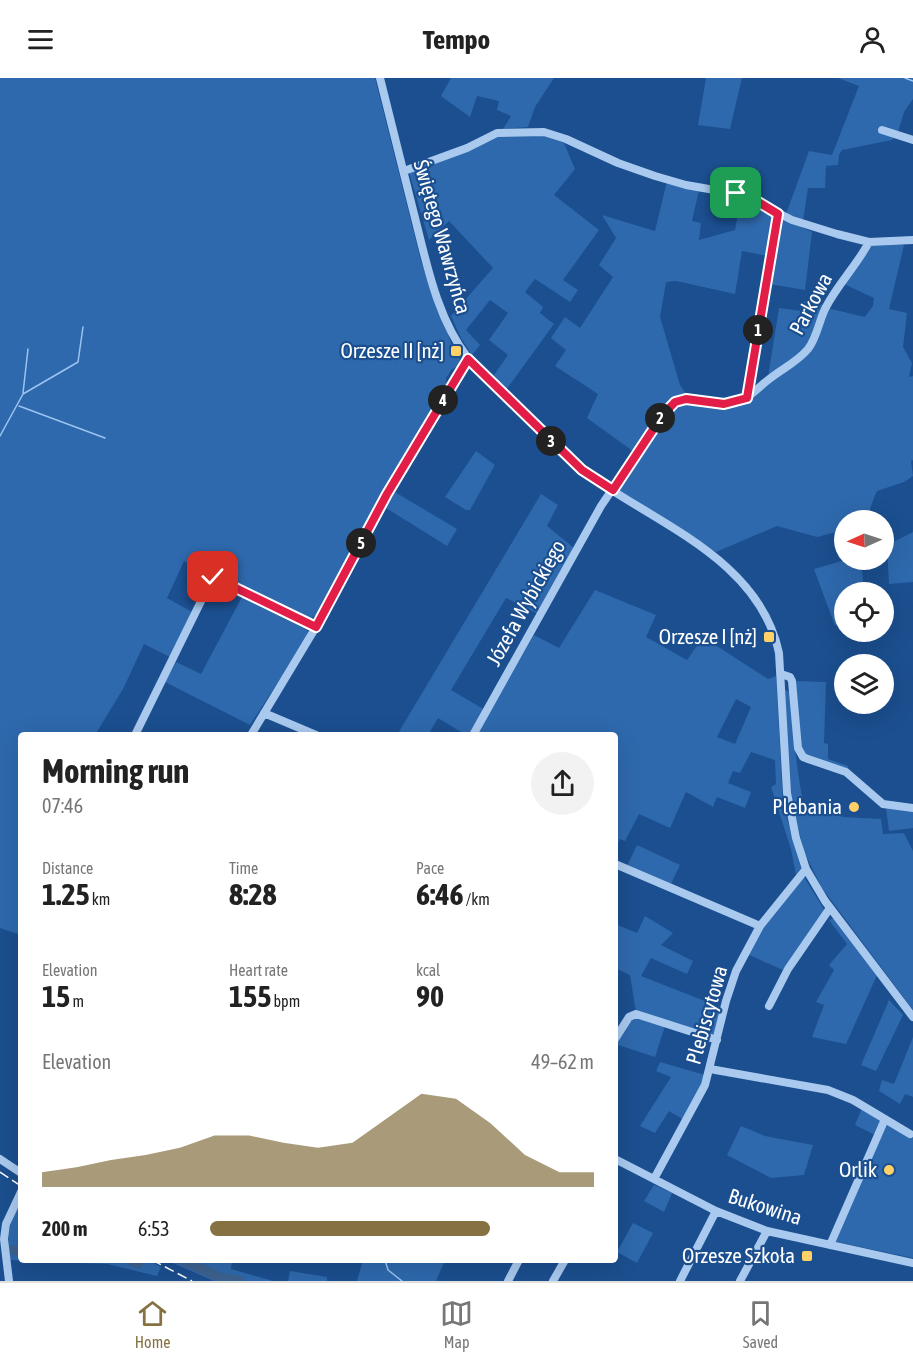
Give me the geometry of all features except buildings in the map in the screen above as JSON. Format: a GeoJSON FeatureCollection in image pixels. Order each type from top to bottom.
{"type":"FeatureCollection","features":[{"type":"Feature","properties":{"kind":"street","name":"Świętego Wawrzyńca"},"geometry":{"type":"LineString","coordinates":[[380,78],[427,264],[444,314],[468,359],[582,470],[692,541],[737,576],[762,610],[774,634],[779,653],[787,794],[796,838],[806,869],[817,891],[913,1017]]}},
{"type":"Feature","properties":{"kind":"street"},"geometry":{"type":"LineString","coordinates":[[882,130],[913,140]]}},
{"type":"Feature","properties":{"kind":"street"},"geometry":{"type":"LineString","coordinates":[[404,171],[467,148],[497,133],[536,131],[572,141],[618,163],[655,176],[686,185],[744,195],[792,220],[869,242],[913,240]]}},
{"type":"Feature","properties":{"kind":"street","name":"Parkowa"},"geometry":{"type":"LineString","coordinates":[[747,398],[778,214]]}},
{"type":"Feature","properties":{"kind":"street","name":"Parkowa"},"geometry":{"type":"LineString","coordinates":[[747,398],[801,356],[810,346],[826,307],[869,242]]}},
{"type":"Feature","properties":{"kind":"street"},"geometry":{"type":"LineString","coordinates":[[253,732],[316,627],[387,494],[468,359]]}},
{"type":"Feature","properties":{"kind":"street"},"geometry":{"type":"LineString","coordinates":[[613,490],[662,416],[675,402],[686,399],[724,404],[747,398]]}},
{"type":"Feature","properties":{"kind":"street","name":"Józefa Wybickiego"},"geometry":{"type":"LineString","coordinates":[[475,732],[601,506],[613,490]]}},
{"type":"Feature","properties":{"kind":"street"},"geometry":{"type":"LineString","coordinates":[[136,732],[213,577],[316,627]]}},
{"type":"Feature","properties":{"kind":"street"},"geometry":{"type":"LineString","coordinates":[[781,674],[790,676],[792,681],[798,748],[803,756],[846,772],[883,804],[913,808]]}},
{"type":"Feature","properties":{"kind":"street"},"geometry":{"type":"LineString","coordinates":[[264,712],[309,732]]}},
{"type":"Feature","properties":{"kind":"street"},"geometry":{"type":"LineString","coordinates":[[618,865],[760,926]]}},
{"type":"Feature","properties":{"kind":"street","name":"Plebiscytowa"},"geometry":{"type":"LineString","coordinates":[[654,1179],[705,1084],[736,971],[760,926],[806,869]]}},
{"type":"Feature","properties":{"kind":"street"},"geometry":{"type":"LineString","coordinates":[[769,1006],[788,969],[830,908]]}},
{"type":"Feature","properties":{"kind":"street"},"geometry":{"type":"LineString","coordinates":[[618,1034],[629,1017],[636,1014],[717,1040]]}},
{"type":"Feature","properties":{"kind":"street"},"geometry":{"type":"LineString","coordinates":[[710,1069],[828,1090],[853,1100],[910,1134]]}},
{"type":"Feature","properties":{"kind":"street"},"geometry":{"type":"LineString","coordinates":[[830,1245],[885,1119]]}},
{"type":"Feature","properties":{"kind":"street"},"geometry":{"type":"LineString","coordinates":[[0,1159],[18,1171]]}},
{"type":"Feature","properties":{"kind":"street","name":"Bukowina"},"geometry":{"type":"LineString","coordinates":[[618,1163],[716,1211],[767,1231],[913,1263]]}},
{"type":"Feature","properties":{"kind":"street"},"geometry":{"type":"LineString","coordinates":[[9,1281],[4,1239],[6,1224],[18,1198]]}},
{"type":"Feature","properties":{"kind":"street"},"geometry":{"type":"LineString","coordinates":[[680,1281],[716,1211]]}},
{"type":"Feature","properties":{"kind":"street"},"geometry":{"type":"LineString","coordinates":[[740,1281],[767,1231]]}},
{"type":"Feature","properties":{"kind":"street"},"geometry":{"type":"LineString","coordinates":[[508,1281],[517,1263]]}},
{"type":"Feature","properties":{"kind":"street"},"geometry":{"type":"LineString","coordinates":[[553,1281],[562,1263]]}},
{"type":"Feature","properties":{"kind":"shaded area"},"geometry":{"type":"Polygon","coordinates":[[[0,78],[375,78],[421,261],[455,354],[460,359],[458,367],[452,369],[446,378],[446,389],[320,613],[311,618],[290,610],[184,561],[167,598],[194,613],[172,658],[144,644],[123,689],[97,732],[18,732],[18,934],[0,928],[0,78]]]}},
{"type":"Feature","properties":{"kind":"shaded area"},"geometry":{"type":"Polygon","coordinates":[[[451,78],[554,78],[535,107],[528,127],[503,129],[511,116],[497,110],[499,101],[477,96],[470,117],[441,96],[451,78]]]}},
{"type":"Feature","properties":{"kind":"shaded area"},"geometry":{"type":"Polygon","coordinates":[[[706,78],[742,78],[730,129],[698,125],[706,78]]]}},
{"type":"Feature","properties":{"kind":"shaded area"},"geometry":{"type":"Polygon","coordinates":[[[838,78],[913,78],[913,99],[904,112],[898,132],[892,140],[842,150],[838,165],[826,166],[825,188],[808,188],[803,221],[786,214],[809,151],[832,155],[859,86],[838,78]]]}},
{"type":"Feature","properties":{"kind":"shaded area"},"geometry":{"type":"Polygon","coordinates":[[[506,134],[540,134],[564,143],[575,169],[554,195],[599,230],[563,280],[578,290],[570,302],[535,279],[525,292],[543,307],[540,313],[554,324],[506,390],[494,375],[508,355],[489,340],[508,313],[490,300],[466,330],[480,345],[472,355],[451,316],[493,268],[449,221],[429,240],[409,172],[506,134]]]}},
{"type":"Feature","properties":{"kind":"shaded area"},"geometry":{"type":"Polygon","coordinates":[[[667,181],[699,190],[692,221],[701,223],[699,240],[735,230],[741,197],[776,215],[768,256],[742,251],[735,294],[676,281],[666,282],[660,317],[680,385],[691,401],[704,405],[753,396],[778,377],[805,355],[827,308],[865,317],[873,306],[874,298],[844,284],[870,245],[876,243],[904,245],[889,309],[907,313],[903,347],[912,363],[909,377],[913,376],[913,460],[911,461],[913,476],[904,482],[877,491],[870,510],[834,510],[834,533],[817,537],[777,526],[716,552],[615,488],[634,452],[587,418],[598,394],[555,366],[566,350],[551,338],[565,317],[580,328],[613,277],[599,265],[616,238],[602,215],[655,231],[667,181]]]}},
{"type":"Feature","properties":{"kind":"shaded area"},"geometry":{"type":"Polygon","coordinates":[[[780,218],[812,232],[805,290],[769,284],[780,218]]]}},
{"type":"Feature","properties":{"kind":"shaded area"},"geometry":{"type":"Polygon","coordinates":[[[804,301],[824,305],[808,345],[768,377],[779,308],[802,311],[804,301]]]}},
{"type":"Feature","properties":{"kind":"shaded area"},"geometry":{"type":"Polygon","coordinates":[[[476,451],[495,465],[470,510],[466,510],[445,497],[476,451]]]}},
{"type":"Feature","properties":{"kind":"shaded area"},"geometry":{"type":"Polygon","coordinates":[[[395,492],[457,529],[447,546],[386,508],[395,492]]]}},
{"type":"Feature","properties":{"kind":"shaded area"},"geometry":{"type":"Polygon","coordinates":[[[541,494],[558,505],[547,526],[574,548],[538,614],[506,598],[451,690],[485,710],[472,732],[461,732],[438,718],[430,732],[399,732],[541,494]]]}},
{"type":"Feature","properties":{"kind":"shaded area"},"geometry":{"type":"Polygon","coordinates":[[[913,532],[913,582],[889,582],[888,570],[894,570],[894,542],[913,532]]]}},
{"type":"Feature","properties":{"kind":"shaded area"},"geometry":{"type":"Polygon","coordinates":[[[834,563],[834,570],[862,570],[863,582],[834,582],[834,623],[814,569],[834,563]]]}},
{"type":"Feature","properties":{"kind":"shaded area"},"geometry":{"type":"Polygon","coordinates":[[[595,590],[656,615],[646,637],[687,660],[703,637],[768,679],[776,676],[783,804],[801,868],[796,875],[791,849],[771,787],[776,784],[775,760],[751,752],[740,773],[733,771],[728,783],[751,792],[745,808],[717,797],[713,807],[686,792],[670,828],[639,814],[625,841],[620,839],[618,843],[618,732],[479,732],[534,635],[559,648],[595,590]],[[736,699],[717,737],[735,744],[751,707],[736,699]]]}},
{"type":"Feature","properties":{"kind":"shaded area"},"geometry":{"type":"Polygon","coordinates":[[[242,597],[307,630],[309,635],[250,725],[165,682],[176,662],[201,674],[242,597]]]}},
{"type":"Feature","properties":{"kind":"shaded area"},"geometry":{"type":"Polygon","coordinates":[[[794,681],[826,682],[824,743],[828,744],[828,759],[848,766],[848,771],[804,754],[800,745],[794,681]]]}},
{"type":"Feature","properties":{"kind":"shaded area"},"geometry":{"type":"Polygon","coordinates":[[[785,690],[790,692],[797,764],[804,806],[844,817],[881,819],[883,834],[904,833],[913,851],[913,1010],[822,888],[805,854],[793,809],[788,771],[785,690]]]}},
{"type":"Feature","properties":{"kind":"shaded area"},"geometry":{"type":"Polygon","coordinates":[[[886,808],[913,810],[913,828],[889,831],[886,808]]]}},
{"type":"Feature","properties":{"kind":"shaded area"},"geometry":{"type":"Polygon","coordinates":[[[637,845],[680,865],[671,884],[627,866],[637,845]]]}},
{"type":"Feature","properties":{"kind":"shaded area"},"geometry":{"type":"Polygon","coordinates":[[[804,877],[825,911],[783,970],[747,954],[762,927],[804,877]]]}},
{"type":"Feature","properties":{"kind":"shaded area"},"geometry":{"type":"Polygon","coordinates":[[[645,916],[673,933],[661,945],[693,961],[687,974],[651,958],[641,976],[720,1007],[715,1033],[711,1036],[636,1012],[630,975],[618,969],[618,925],[637,933],[645,916]]]}},
{"type":"Feature","properties":{"kind":"shaded area"},"geometry":{"type":"Polygon","coordinates":[[[834,918],[877,975],[846,1044],[812,1037],[824,1005],[816,1002],[834,970],[829,965],[847,944],[829,920],[834,918]]]}},
{"type":"Feature","properties":{"kind":"shaded area"},"geometry":{"type":"Polygon","coordinates":[[[889,1000],[903,1015],[876,1071],[861,1065],[889,1000]]]}},
{"type":"Feature","properties":{"kind":"shaded area"},"geometry":{"type":"Polygon","coordinates":[[[633,1017],[665,1026],[655,1057],[618,1045],[618,1040],[633,1017]]]}},
{"type":"Feature","properties":{"kind":"shaded area"},"geometry":{"type":"Polygon","coordinates":[[[913,1037],[913,1097],[905,1094],[900,1104],[879,1091],[882,1080],[894,1084],[913,1037]]]}},
{"type":"Feature","properties":{"kind":"shaded area"},"geometry":{"type":"Polygon","coordinates":[[[660,1062],[705,1075],[702,1087],[684,1120],[669,1111],[655,1133],[640,1126],[671,1077],[656,1071],[660,1062]]]}},
{"type":"Feature","properties":{"kind":"shaded area"},"geometry":{"type":"Polygon","coordinates":[[[862,1108],[882,1120],[875,1135],[855,1125],[862,1108]]]}},
{"type":"Feature","properties":{"kind":"shaded area"},"geometry":{"type":"Polygon","coordinates":[[[885,1119],[913,1136],[913,1258],[832,1241],[885,1119]]]}},
{"type":"Feature","properties":{"kind":"shaded area"},"geometry":{"type":"Polygon","coordinates":[[[741,1126],[765,1136],[813,1145],[804,1175],[771,1178],[727,1155],[741,1126]]]}},
{"type":"Feature","properties":{"kind":"shaded area"},"geometry":{"type":"Polygon","coordinates":[[[654,1185],[672,1193],[664,1212],[644,1201],[654,1185]]]}},
{"type":"Feature","properties":{"kind":"shaded area"},"geometry":{"type":"Polygon","coordinates":[[[18,1206],[18,1260],[10,1260],[8,1242],[18,1206]]]}},
{"type":"Feature","properties":{"kind":"shaded area"},"geometry":{"type":"Polygon","coordinates":[[[633,1223],[653,1233],[637,1263],[618,1253],[633,1223]]]}},
{"type":"Feature","properties":{"kind":"shaded area"},"geometry":{"type":"Polygon","coordinates":[[[83,1263],[154,1263],[161,1267],[157,1276],[107,1264],[83,1263]]]}},
{"type":"Feature","properties":{"kind":"shaded area"},"geometry":{"type":"Polygon","coordinates":[[[173,1263],[232,1263],[231,1269],[273,1281],[214,1281],[173,1263]]]}},
{"type":"Feature","properties":{"kind":"shaded area"},"geometry":{"type":"Polygon","coordinates":[[[362,1263],[444,1263],[436,1281],[357,1281],[362,1263]]]}},
{"type":"Feature","properties":{"kind":"shaded area"},"geometry":{"type":"Polygon","coordinates":[[[290,1271],[327,1277],[327,1281],[288,1281],[290,1271]]]}},
{"type":"Feature","properties":{"kind":"waterway"},"geometry":{"type":"LineString","coordinates":[[905,78],[913,81]]}},
{"type":"Feature","properties":{"kind":"waterway"},"geometry":{"type":"LineString","coordinates":[[0,436],[23,394],[78,362],[83,327]]}},
{"type":"Feature","properties":{"kind":"waterway"},"geometry":{"type":"LineString","coordinates":[[23,393],[28,349]]}},
{"type":"Feature","properties":{"kind":"waterway"},"geometry":{"type":"LineString","coordinates":[[19,406],[105,438]]}},
{"type":"Feature","properties":{"kind":"waterway"},"geometry":{"type":"LineString","coordinates":[[13,1250],[18,1251]]}},
{"type":"Feature","properties":{"kind":"waterway"},"geometry":{"type":"LineString","coordinates":[[188,1263],[221,1278],[239,1281]]}},
{"type":"Feature","properties":{"kind":"waterway"},"geometry":{"type":"LineString","coordinates":[[386,1263],[388,1270],[402,1281]]}},
{"type":"Feature","properties":{"kind":"railway"},"geometry":{"type":"LineString","coordinates":[[0,1172],[18,1184]]}},
{"type":"Feature","properties":{"kind":"railway"},"geometry":{"type":"LineString","coordinates":[[158,1263],[192,1281]]}},
{"type":"Feature","properties":{"kind":"place","name":"Orzesze II [nż]"},"geometry":{"type":"Point","coordinates":[456,351]}},
{"type":"Feature","properties":{"kind":"place","name":"Orzesze I [nż]"},"geometry":{"type":"Point","coordinates":[769,637]}},
{"type":"Feature","properties":{"kind":"place","name":"Plebania"},"geometry":{"type":"Point","coordinates":[854,807]}},
{"type":"Feature","properties":{"kind":"place","name":"Orlik"},"geometry":{"type":"Point","coordinates":[889,1170]}},
{"type":"Feature","properties":{"kind":"place","name":"Orzesze Szkoła"},"geometry":{"type":"Point","coordinates":[807,1256]}},
{"type":"Feature","properties":{"kind":"route"},"geometry":{"type":"LineString","coordinates":[[213,577],[316,627],[387,494],[468,359],[563,453],[582,470],[613,490],[668,407],[675,402],[686,399],[724,404],[747,398],[778,214],[755,200],[736,193]]}}]}
